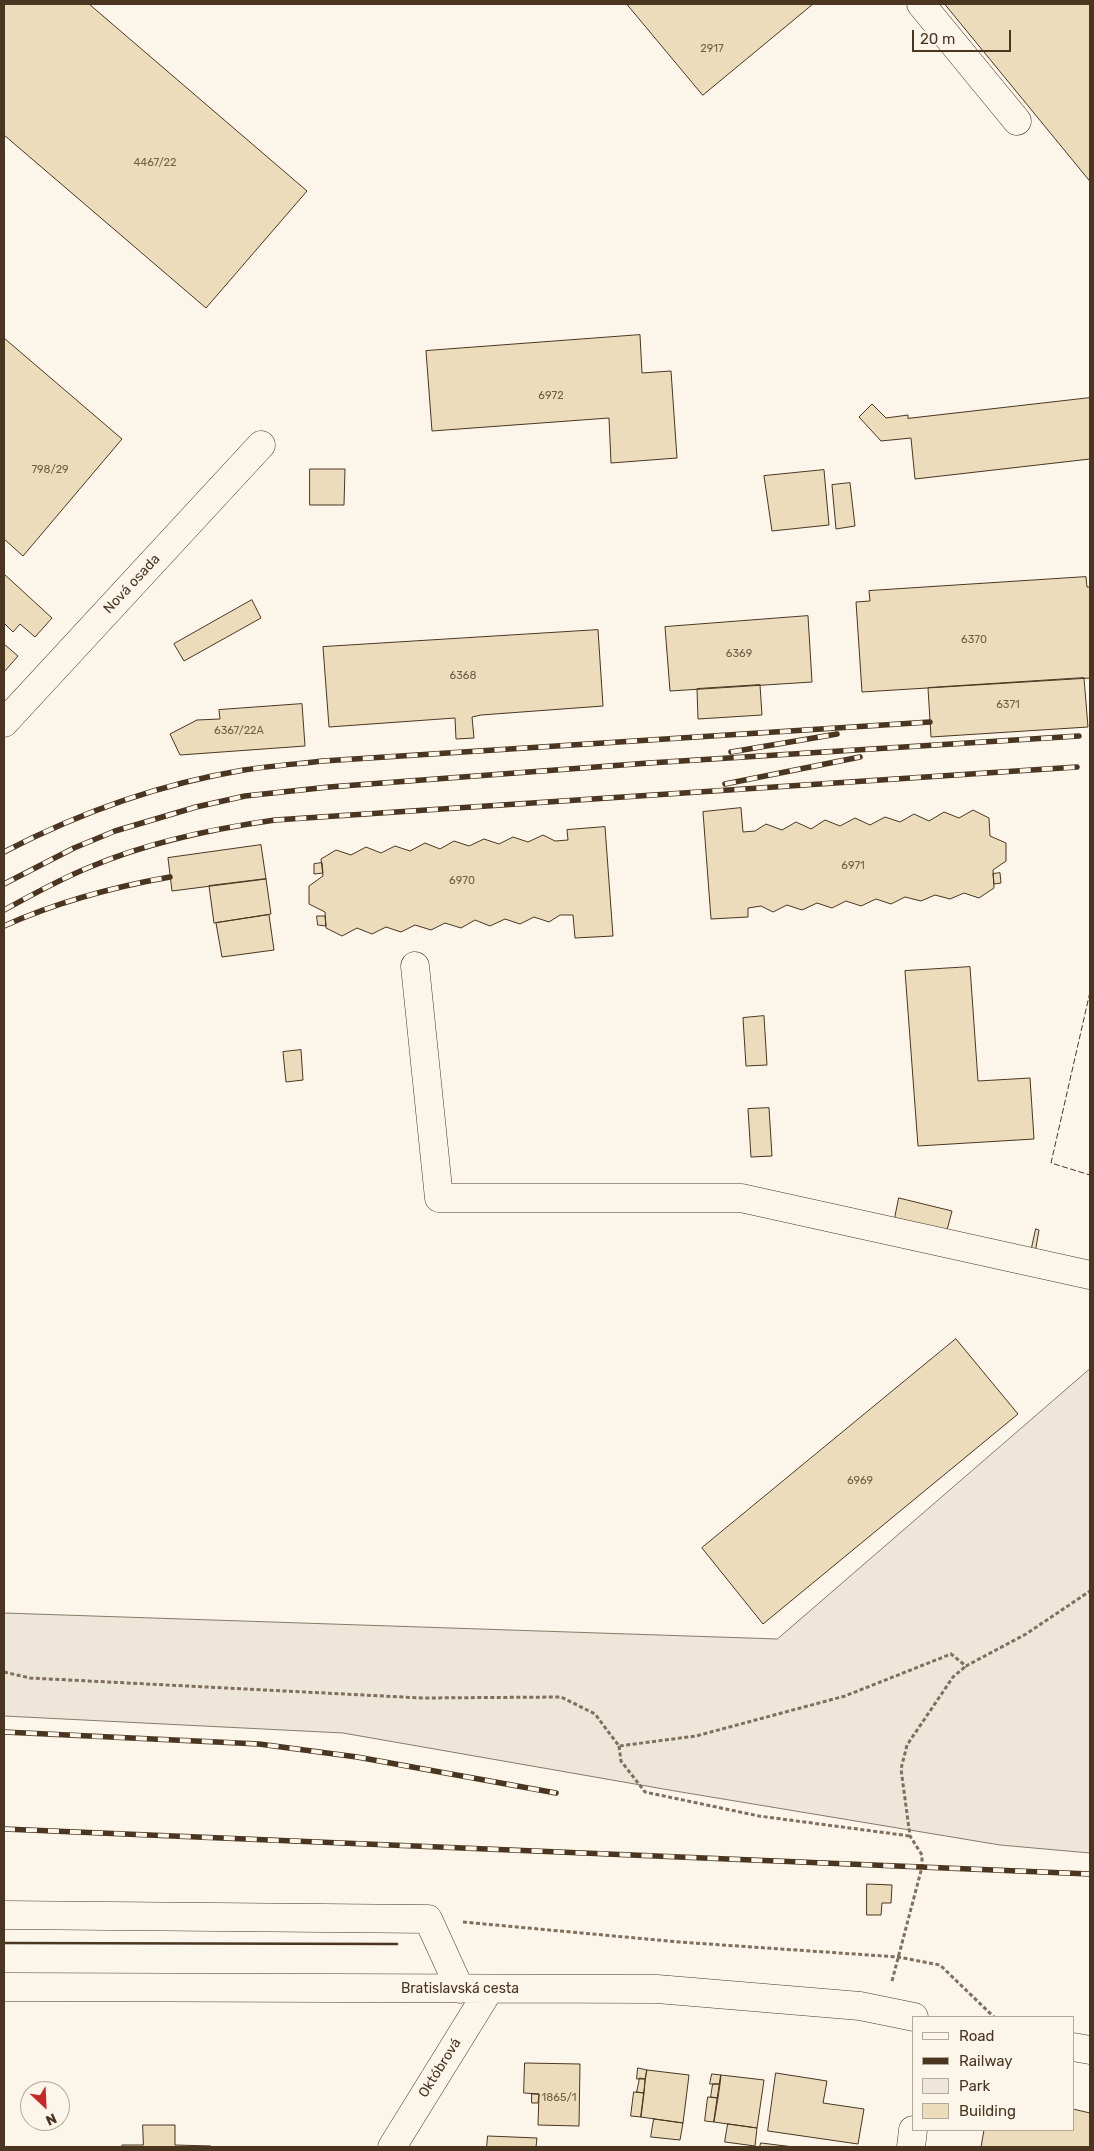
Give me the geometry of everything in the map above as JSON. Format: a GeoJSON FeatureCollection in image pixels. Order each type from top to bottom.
{"type":"FeatureCollection","features":[{"type":"Feature","properties":{"kind":"street"},"geometry":{"type":"LineString","coordinates":[[921,4],[1017,120]]}},
{"type":"Feature","properties":{"kind":"street","name":"Nová osada"},"geometry":{"type":"LineString","coordinates":[[4,723],[261,445]]}},
{"type":"Feature","properties":{"kind":"street"},"geometry":{"type":"LineString","coordinates":[[415,966],[439,1198],[741,1198],[1090,1275]]}},
{"type":"Feature","properties":{"kind":"street"},"geometry":{"type":"LineString","coordinates":[[4,1915],[428,1919],[460,1989]]}},
{"type":"Feature","properties":{"kind":"street","name":"Bratislavská cesta"},"geometry":{"type":"LineString","coordinates":[[4,1987],[489,1990],[657,1989],[860,2006],[912,2017]]}},
{"type":"Feature","properties":{"kind":"street","name":"Októbrová"},"geometry":{"type":"LineString","coordinates":[[392,2147],[489,1990]]}},
{"type":"Feature","properties":{"kind":"street"},"geometry":{"type":"LineString","coordinates":[[1074,2047],[1090,2050]]}},
{"type":"Feature","properties":{"kind":"street"},"geometry":{"type":"LineString","coordinates":[[911,2147],[913,2131]]}},
{"type":"Feature","properties":{"kind":"path"},"geometry":{"type":"LineString","coordinates":[[884,2011],[922,1868],[922,1855],[910,1836],[901,1769],[907,1745],[953,1677],[966,1666],[1026,1634],[1090,1591]]}},
{"type":"Feature","properties":{"kind":"path"},"geometry":{"type":"LineString","coordinates":[[619,1746],[696,1736],[845,1696],[951,1654],[966,1666]]}},
{"type":"Feature","properties":{"kind":"path"},"geometry":{"type":"LineString","coordinates":[[4,1672],[30,1678],[422,1698],[561,1697],[595,1714],[619,1746],[621,1761],[644,1792],[759,1816],[910,1836]]}},
{"type":"Feature","properties":{"kind":"path"},"geometry":{"type":"LineString","coordinates":[[428,1919],[679,1942],[898,1957],[940,1965],[993,2016]]}},
{"type":"Feature","properties":{"kind":"green space"},"geometry":{"type":"Polygon","coordinates":[[[1090,1369],[1090,1853],[1000,1845],[343,1733],[4,1716],[4,1613],[777,1639],[1090,1369]]]}},
{"type":"Feature","properties":{"kind":"building"},"geometry":{"type":"Polygon","coordinates":[[[4,4],[89,4],[307,191],[206,308],[4,135],[4,4]]]}},
{"type":"Feature","properties":{"kind":"building"},"geometry":{"type":"Polygon","coordinates":[[[627,4],[813,4],[703,95],[627,4]]]}},
{"type":"Feature","properties":{"kind":"building"},"geometry":{"type":"Polygon","coordinates":[[[945,4],[1090,4],[1090,181],[945,4]]]}},
{"type":"Feature","properties":{"kind":"building"},"geometry":{"type":"Polygon","coordinates":[[[640,335],[642,373],[671,371],[677,458],[611,463],[609,418],[432,431],[426,351],[640,335]]]}},
{"type":"Feature","properties":{"kind":"building"},"geometry":{"type":"Polygon","coordinates":[[[4,338],[122,439],[23,556],[4,539],[4,338]]]}},
{"type":"Feature","properties":{"kind":"building"},"geometry":{"type":"Polygon","coordinates":[[[1090,398],[1090,459],[915,479],[911,438],[881,441],[859,417],[872,404],[886,418],[908,415],[908,418],[1090,398]]]}},
{"type":"Feature","properties":{"kind":"building"},"geometry":{"type":"Polygon","coordinates":[[[310,469],[345,469],[344,505],[310,505],[310,469]]]}},
{"type":"Feature","properties":{"kind":"building"},"geometry":{"type":"Polygon","coordinates":[[[824,470],[829,525],[772,531],[764,476],[824,470]]]}},
{"type":"Feature","properties":{"kind":"building"},"geometry":{"type":"Polygon","coordinates":[[[850,483],[855,526],[836,529],[832,485],[850,483]]]}},
{"type":"Feature","properties":{"kind":"building"},"geometry":{"type":"Polygon","coordinates":[[[4,574],[52,618],[35,637],[20,624],[13,632],[4,623],[4,574]]]}},
{"type":"Feature","properties":{"kind":"building"},"geometry":{"type":"Polygon","coordinates":[[[1086,577],[1087,587],[1090,587],[1090,678],[862,692],[856,602],[870,601],[869,591],[1086,577]]]}},
{"type":"Feature","properties":{"kind":"building"},"geometry":{"type":"Polygon","coordinates":[[[252,600],[261,618],[184,661],[174,644],[252,600]]]}},
{"type":"Feature","properties":{"kind":"building"},"geometry":{"type":"Polygon","coordinates":[[[808,616],[812,682],[670,691],[665,627],[808,616]]]}},
{"type":"Feature","properties":{"kind":"building"},"geometry":{"type":"Polygon","coordinates":[[[598,630],[603,706],[472,717],[474,738],[456,739],[455,718],[329,727],[323,647],[598,630]]]}},
{"type":"Feature","properties":{"kind":"building"},"geometry":{"type":"Polygon","coordinates":[[[4,644],[18,656],[4,672],[4,644]]]}},
{"type":"Feature","properties":{"kind":"building"},"geometry":{"type":"Polygon","coordinates":[[[1084,678],[1088,727],[931,737],[928,688],[1084,678]]]}},
{"type":"Feature","properties":{"kind":"building"},"geometry":{"type":"Polygon","coordinates":[[[760,685],[762,715],[698,719],[697,689],[760,685]]]}},
{"type":"Feature","properties":{"kind":"building"},"geometry":{"type":"Polygon","coordinates":[[[302,704],[305,746],[180,755],[170,734],[197,720],[220,719],[219,710],[302,704]]]}},
{"type":"Feature","properties":{"kind":"building"},"geometry":{"type":"Polygon","coordinates":[[[741,808],[743,832],[755,831],[766,824],[782,830],[796,822],[811,829],[825,820],[840,826],[855,818],[870,825],[885,817],[900,822],[914,814],[929,821],[944,812],[959,818],[973,810],[989,818],[990,836],[1006,843],[1006,861],[993,870],[994,888],[979,898],[964,893],[950,899],[935,895],[921,901],[905,897],[891,904],[876,899],[861,906],[846,901],[832,908],[817,903],[802,910],[787,905],[773,912],[761,906],[748,908],[748,917],[711,919],[703,812],[741,808]]]}},
{"type":"Feature","properties":{"kind":"building"},"geometry":{"type":"Polygon","coordinates":[[[605,827],[613,936],[575,938],[573,915],[560,915],[549,922],[534,917],[520,924],[505,919],[490,926],[475,920],[461,928],[445,923],[431,930],[415,925],[401,932],[386,927],[372,934],[357,928],[342,936],[326,928],[325,912],[309,904],[309,886],[323,876],[321,859],[336,850],[351,855],[366,847],[381,853],[395,846],[410,851],[425,843],[440,849],[454,841],[469,846],[484,839],[499,844],[513,837],[528,842],[543,835],[555,841],[568,840],[567,830],[605,827]]]}},
{"type":"Feature","properties":{"kind":"building"},"geometry":{"type":"Polygon","coordinates":[[[261,845],[266,879],[172,891],[168,858],[261,845]]]}},
{"type":"Feature","properties":{"kind":"building"},"geometry":{"type":"Polygon","coordinates":[[[322,863],[323,873],[314,874],[314,864],[322,863]]]}},
{"type":"Feature","properties":{"kind":"building"},"geometry":{"type":"Polygon","coordinates":[[[1000,873],[1001,883],[994,884],[993,874],[1000,873]]]}},
{"type":"Feature","properties":{"kind":"building"},"geometry":{"type":"Polygon","coordinates":[[[266,879],[271,914],[214,923],[209,886],[266,879]]]}},
{"type":"Feature","properties":{"kind":"building"},"geometry":{"type":"Polygon","coordinates":[[[269,915],[274,950],[222,957],[216,923],[269,915]]]}},
{"type":"Feature","properties":{"kind":"building"},"geometry":{"type":"Polygon","coordinates":[[[317,916],[325,916],[326,926],[318,925],[317,916]]]}},
{"type":"Feature","properties":{"kind":"building"},"geometry":{"type":"Polygon","coordinates":[[[970,967],[978,1081],[1030,1078],[1034,1139],[918,1146],[905,971],[970,967]]]}},
{"type":"Feature","properties":{"kind":"building"},"geometry":{"type":"Polygon","coordinates":[[[764,1016],[767,1065],[746,1066],[743,1018],[764,1016]]]}},
{"type":"Feature","properties":{"kind":"building"},"geometry":{"type":"Polygon","coordinates":[[[301,1050],[303,1080],[286,1082],[283,1052],[301,1050]]]}},
{"type":"Feature","properties":{"kind":"building"},"geometry":{"type":"Polygon","coordinates":[[[769,1108],[772,1156],[751,1157],[748,1109],[769,1108]]]}},
{"type":"Feature","properties":{"kind":"building"},"geometry":{"type":"Polygon","coordinates":[[[899,1198],[952,1211],[947,1230],[895,1218],[899,1198]]]}},
{"type":"Feature","properties":{"kind":"building"},"geometry":{"type":"Polygon","coordinates":[[[1036,1229],[1039,1230],[1035,1253],[1031,1252],[1036,1229]]]}},
{"type":"Feature","properties":{"kind":"building"},"geometry":{"type":"Polygon","coordinates":[[[956,1339],[1018,1414],[763,1624],[702,1548],[956,1339]]]}},
{"type":"Feature","properties":{"kind":"building"},"geometry":{"type":"Polygon","coordinates":[[[867,1884],[892,1885],[891,1903],[882,1903],[881,1915],[867,1915],[867,1884]]]}},
{"type":"Feature","properties":{"kind":"building"},"geometry":{"type":"Polygon","coordinates":[[[525,2063],[580,2064],[579,2126],[538,2125],[539,2094],[524,2093],[525,2063]]]}},
{"type":"Feature","properties":{"kind":"building"},"geometry":{"type":"Polygon","coordinates":[[[638,2068],[647,2070],[645,2079],[637,2079],[638,2068]]]}},
{"type":"Feature","properties":{"kind":"building"},"geometry":{"type":"Polygon","coordinates":[[[647,2070],[689,2075],[683,2123],[641,2117],[647,2070]]]}},
{"type":"Feature","properties":{"kind":"building"},"geometry":{"type":"Polygon","coordinates":[[[776,2073],[827,2081],[823,2103],[864,2109],[858,2144],[768,2131],[776,2073]]]}},
{"type":"Feature","properties":{"kind":"building"},"geometry":{"type":"Polygon","coordinates":[[[712,2074],[721,2075],[720,2084],[710,2084],[712,2074]]]}},
{"type":"Feature","properties":{"kind":"building"},"geometry":{"type":"Polygon","coordinates":[[[721,2075],[764,2080],[757,2128],[714,2122],[721,2075]]]}},
{"type":"Feature","properties":{"kind":"building"},"geometry":{"type":"Polygon","coordinates":[[[640,2078],[645,2079],[644,2093],[637,2092],[640,2078]]]}},
{"type":"Feature","properties":{"kind":"building"},"geometry":{"type":"Polygon","coordinates":[[[713,2084],[720,2084],[718,2098],[711,2097],[713,2084]]]}},
{"type":"Feature","properties":{"kind":"building"},"geometry":{"type":"Polygon","coordinates":[[[634,2092],[644,2093],[641,2117],[631,2116],[634,2092]]]}},
{"type":"Feature","properties":{"kind":"building"},"geometry":{"type":"Polygon","coordinates":[[[532,2094],[539,2094],[538,2103],[532,2103],[532,2094]]]}},
{"type":"Feature","properties":{"kind":"building"},"geometry":{"type":"Polygon","coordinates":[[[708,2097],[718,2098],[714,2122],[705,2121],[708,2097]]]}},
{"type":"Feature","properties":{"kind":"building"},"geometry":{"type":"Polygon","coordinates":[[[1074,2109],[1090,2113],[1090,2147],[981,2147],[984,2131],[1074,2131],[1074,2109]]]}},
{"type":"Feature","properties":{"kind":"building"},"geometry":{"type":"Polygon","coordinates":[[[654,2119],[683,2123],[680,2140],[651,2137],[654,2119]]]}},
{"type":"Feature","properties":{"kind":"building"},"geometry":{"type":"Polygon","coordinates":[[[728,2124],[757,2128],[755,2146],[725,2142],[728,2124]]]}},
{"type":"Feature","properties":{"kind":"building"},"geometry":{"type":"Polygon","coordinates":[[[143,2125],[175,2125],[175,2145],[211,2147],[122,2147],[122,2145],[143,2145],[143,2125]]]}},
{"type":"Feature","properties":{"kind":"building"},"geometry":{"type":"Polygon","coordinates":[[[488,2136],[537,2138],[536,2147],[487,2147],[488,2136]]]}},
{"type":"Feature","properties":{"kind":"building"},"geometry":{"type":"Polygon","coordinates":[[[761,2143],[794,2147],[760,2147],[761,2143]]]}},
{"type":"Feature","properties":{"kind":"railway"},"geometry":{"type":"LineString","coordinates":[[4,852],[90,813],[150,792],[212,776],[254,769],[323,761],[930,722]]}},
{"type":"Feature","properties":{"kind":"railway"},"geometry":{"type":"LineString","coordinates":[[731,752],[837,734]]}},
{"type":"Feature","properties":{"kind":"railway"},"geometry":{"type":"LineString","coordinates":[[4,884],[74,848],[115,831],[196,807],[245,796],[329,787],[649,763],[1079,736]]}},
{"type":"Feature","properties":{"kind":"railway"},"geometry":{"type":"LineString","coordinates":[[725,784],[860,757]]}},
{"type":"Feature","properties":{"kind":"railway"},"geometry":{"type":"LineString","coordinates":[[4,910],[46,887],[90,867],[135,850],[204,832],[275,820],[1077,767]]}},
{"type":"Feature","properties":{"kind":"railway"},"geometry":{"type":"LineString","coordinates":[[4,926],[24,917],[86,896],[170,877]]}},
{"type":"Feature","properties":{"kind":"railway"},"geometry":{"type":"LineString","coordinates":[[4,1732],[259,1744],[357,1757],[556,1793]]}},
{"type":"Feature","properties":{"kind":"railway"},"geometry":{"type":"LineString","coordinates":[[4,1829],[1090,1874]]}},
{"type":"Feature","properties":{"kind":"fence"},"geometry":{"type":"LineString","coordinates":[[1090,992],[1051,1163],[1090,1175]]}},
{"type":"Feature","properties":{"kind":"wall"},"geometry":{"type":"LineString","coordinates":[[4,1943],[397,1944]]}}]}
